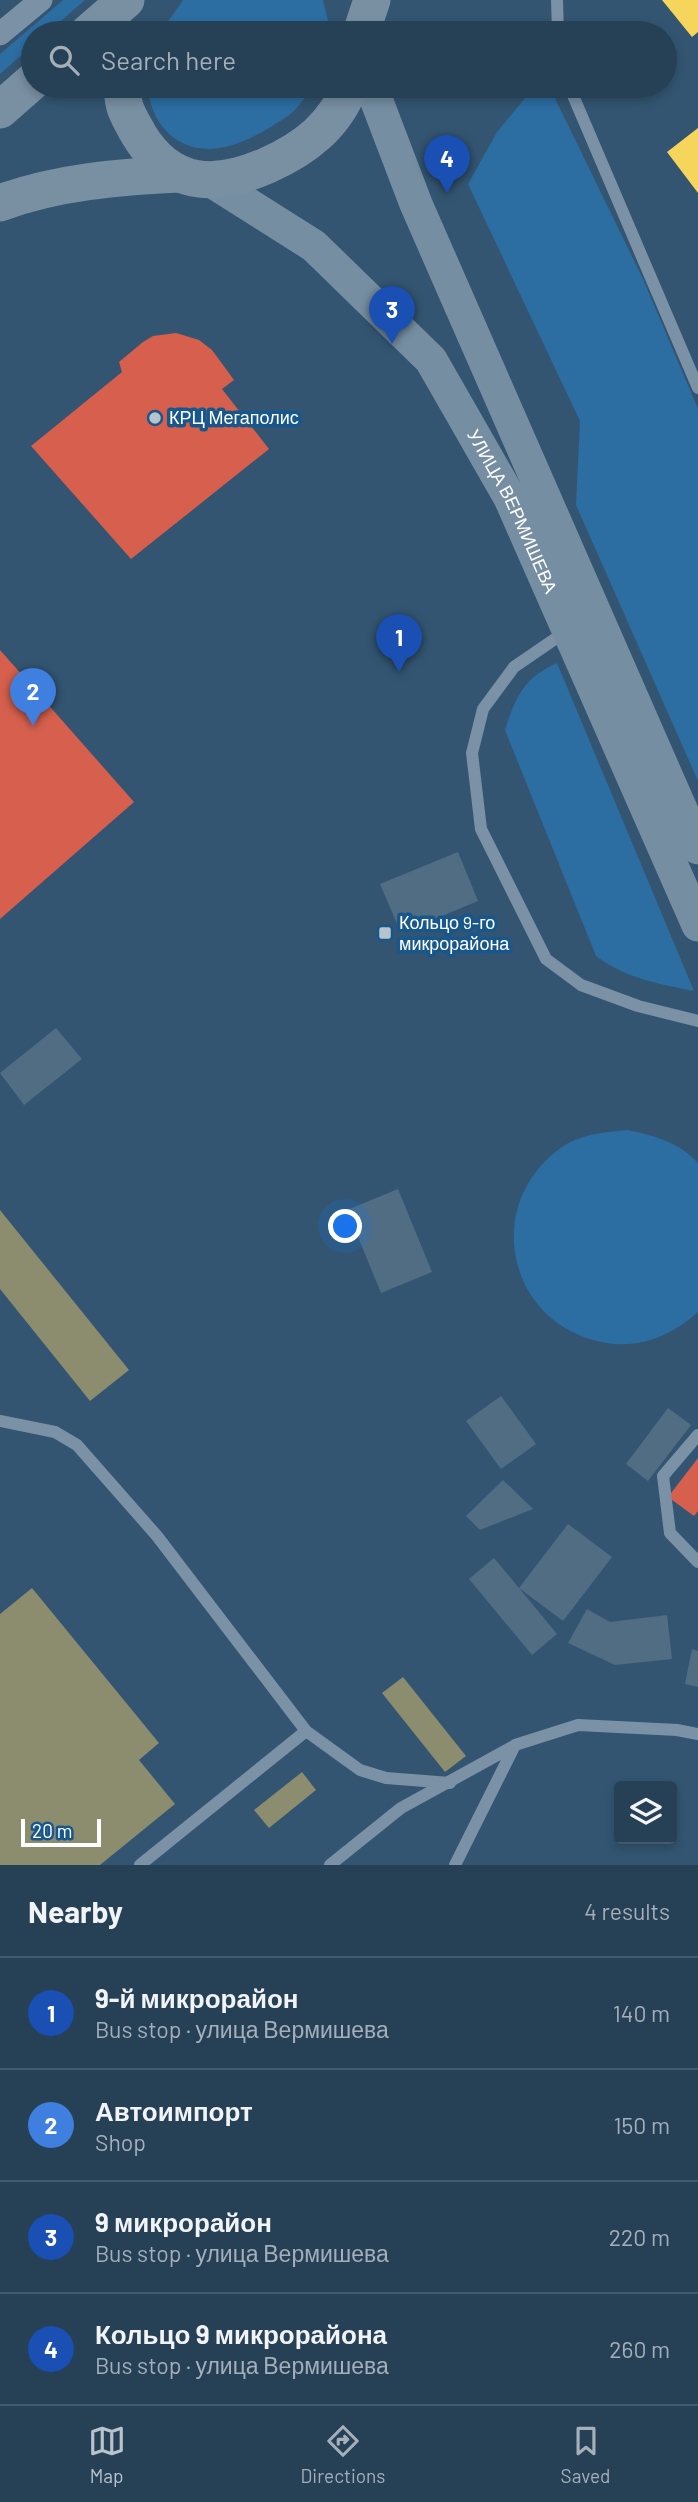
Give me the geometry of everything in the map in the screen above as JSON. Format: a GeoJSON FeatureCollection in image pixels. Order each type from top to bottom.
{"type":"FeatureCollection","features":[{"type":"Feature","properties":{"kind":"main road"},"geometry":{"type":"LineString","coordinates":[[102,21],[126,0]]}},
{"type":"Feature","properties":{"kind":"main road"},"geometry":{"type":"LineString","coordinates":[[133,21],[140,0]]}},
{"type":"Feature","properties":{"kind":"main road"},"geometry":{"type":"LineString","coordinates":[[344,0],[351,21]]}},
{"type":"Feature","properties":{"kind":"main road"},"geometry":{"type":"LineString","coordinates":[[365,21],[372,0]]}},
{"type":"Feature","properties":{"kind":"main road"},"geometry":{"type":"LineString","coordinates":[[0,110],[21,92]]}},
{"type":"Feature","properties":{"kind":"main road"},"geometry":{"type":"LineString","coordinates":[[122,98],[121,104],[149,151],[178,174]]}},
{"type":"Feature","properties":{"kind":"main road"},"geometry":{"type":"LineString","coordinates":[[0,203],[41,190],[129,176],[178,174],[213,182],[241,177],[301,150],[342,106],[345,98]]}},
{"type":"Feature","properties":{"kind":"main road","name":"УЛИЦА ВЕРМИШЕВА"},"geometry":{"type":"LineString","coordinates":[[375,98],[416,205],[698,848]]}},
{"type":"Feature","properties":{"kind":"main road","name":"УЛИЦА ВЕРМИШЕВА"},"geometry":{"type":"LineString","coordinates":[[213,182],[314,246],[431,360],[510,498],[698,925]]}},
{"type":"Feature","properties":{"kind":"street"},"geometry":{"type":"LineString","coordinates":[[0,34],[41,0]]}},
{"type":"Feature","properties":{"kind":"lane"},"geometry":{"type":"LineString","coordinates":[[557,0],[558,21]]}},
{"type":"Feature","properties":{"kind":"lane"},"geometry":{"type":"LineString","coordinates":[[574,98],[698,388]]}},
{"type":"Feature","properties":{"kind":"lane"},"geometry":{"type":"LineString","coordinates":[[568,630],[514,667],[483,709],[472,754],[481,830],[546,959],[581,985],[638,1006],[698,1021]]}},
{"type":"Feature","properties":{"kind":"lane"},"geometry":{"type":"LineString","coordinates":[[0,1421],[55,1432],[77,1444],[157,1536],[306,1731],[360,1770],[386,1778],[450,1783]]}},
{"type":"Feature","properties":{"kind":"lane"},"geometry":{"type":"LineString","coordinates":[[698,1435],[663,1476],[670,1533],[698,1562]]}},
{"type":"Feature","properties":{"kind":"lane"},"geometry":{"type":"LineString","coordinates":[[330,1865],[401,1808],[515,1745],[578,1725],[677,1730],[698,1734]]}},
{"type":"Feature","properties":{"kind":"lane"},"geometry":{"type":"LineString","coordinates":[[140,1865],[306,1731]]}},
{"type":"Feature","properties":{"kind":"lane"},"geometry":{"type":"LineString","coordinates":[[455,1865],[515,1745]]}},
{"type":"Feature","properties":{"kind":"shaded area"},"geometry":{"type":"Polygon","coordinates":[[[63,0],[85,0],[61,21],[38,21],[63,0]]]}},
{"type":"Feature","properties":{"kind":"shaded area"},"geometry":{"type":"Polygon","coordinates":[[[183,0],[323,0],[328,21],[168,21],[183,0]]]}},
{"type":"Feature","properties":{"kind":"shaded area"},"geometry":{"type":"Polygon","coordinates":[[[21,36],[21,56],[0,74],[0,54],[21,36]]]}},
{"type":"Feature","properties":{"kind":"shaded area"},"geometry":{"type":"Polygon","coordinates":[[[150,98],[304,98],[289,115],[258,134],[242,142],[209,149],[182,143],[171,136],[162,126],[150,98]]]}},
{"type":"Feature","properties":{"kind":"shaded area"},"geometry":{"type":"Polygon","coordinates":[[[525,98],[555,98],[643,279],[698,409],[698,781],[576,505],[580,421],[468,184],[497,132],[525,98]]]}},
{"type":"Feature","properties":{"kind":"shaded area"},"geometry":{"type":"Polygon","coordinates":[[[557,663],[694,991],[631,975],[596,956],[505,730],[523,689],[536,675],[557,663]]]}},
{"type":"Feature","properties":{"kind":"shaded area"},"geometry":{"type":"Polygon","coordinates":[[[628,1130],[675,1145],[698,1163],[698,1312],[677,1328],[653,1339],[615,1344],[601,1342],[569,1330],[544,1311],[526,1286],[516,1258],[514,1228],[521,1198],[537,1171],[562,1147],[585,1136],[628,1130]]]}},
{"type":"Feature","properties":{"kind":"building: Homes"},"geometry":{"type":"Polygon","coordinates":[[[662,0],[698,0],[698,32],[692,37],[662,0]]]}},
{"type":"Feature","properties":{"kind":"building: Homes"},"geometry":{"type":"Polygon","coordinates":[[[698,128],[698,193],[667,152],[698,128]]]}},
{"type":"Feature","properties":{"kind":"building: Shops","name":"КРЦ Мегаполис"},"geometry":{"type":"Polygon","coordinates":[[[176,333],[199,340],[212,350],[234,380],[222,389],[269,449],[131,559],[31,446],[122,372],[119,362],[143,342],[153,336],[176,333]]]}},
{"type":"Feature","properties":{"kind":"building: Shops"},"geometry":{"type":"Polygon","coordinates":[[[0,650],[134,802],[0,919],[0,650]]]}},
{"type":"Feature","properties":{"kind":"building: Shops"},"geometry":{"type":"Polygon","coordinates":[[[698,1458],[698,1511],[694,1516],[668,1497],[698,1458]]]}},
{"type":"Feature","properties":{"kind":"building: Industry"},"geometry":{"type":"Polygon","coordinates":[[[0,1210],[129,1370],[90,1401],[0,1289],[0,1210]]]}},
{"type":"Feature","properties":{"kind":"building: Industry"},"geometry":{"type":"Polygon","coordinates":[[[32,1588],[159,1743],[139,1760],[175,1804],[100,1865],[0,1865],[0,1614],[32,1588]]]}},
{"type":"Feature","properties":{"kind":"building: Industry"},"geometry":{"type":"Polygon","coordinates":[[[403,1677],[466,1756],[445,1772],[382,1693],[403,1677]]]}},
{"type":"Feature","properties":{"kind":"building: Industry"},"geometry":{"type":"Polygon","coordinates":[[[302,1772],[316,1790],[269,1828],[254,1810],[302,1772]]]}},
{"type":"Feature","properties":{"kind":"building: Other"},"geometry":{"type":"Polygon","coordinates":[[[458,852],[478,901],[401,933],[380,884],[458,852]]]}},
{"type":"Feature","properties":{"kind":"building: Other"},"geometry":{"type":"Polygon","coordinates":[[[56,1028],[82,1059],[24,1105],[0,1073],[56,1028]]]}},
{"type":"Feature","properties":{"kind":"building: Other"},"geometry":{"type":"Polygon","coordinates":[[[398,1189],[432,1272],[381,1293],[347,1210],[398,1189]]]}},
{"type":"Feature","properties":{"kind":"building: Other"},"geometry":{"type":"Polygon","coordinates":[[[501,1396],[536,1444],[501,1469],[466,1421],[501,1396]]]}},
{"type":"Feature","properties":{"kind":"building: Other"},"geometry":{"type":"Polygon","coordinates":[[[668,1408],[691,1425],[648,1481],[626,1464],[668,1408]]]}},
{"type":"Feature","properties":{"kind":"building: Other"},"geometry":{"type":"Polygon","coordinates":[[[503,1480],[533,1509],[480,1530],[466,1516],[503,1480]]]}},
{"type":"Feature","properties":{"kind":"building: Other"},"geometry":{"type":"Polygon","coordinates":[[[568,1524],[612,1557],[563,1621],[519,1588],[568,1524]]]}},
{"type":"Feature","properties":{"kind":"building: Other"},"geometry":{"type":"Polygon","coordinates":[[[494,1558],[557,1634],[532,1655],[469,1579],[494,1558]]]}},
{"type":"Feature","properties":{"kind":"building: Other"},"geometry":{"type":"Polygon","coordinates":[[[587,1609],[610,1622],[667,1615],[672,1659],[615,1665],[568,1643],[587,1609]]]}},
{"type":"Feature","properties":{"kind":"building: Other"},"geometry":{"type":"Polygon","coordinates":[[[692,1649],[698,1651],[698,1687],[685,1684],[692,1649]]]}},
{"type":"Feature","properties":{"kind":"place","name":"Кольцо 9 микрорайона"},"geometry":{"type":"Point","coordinates":[447,193]}},
{"type":"Feature","properties":{"kind":"place","name":"9 микрорайон"},"geometry":{"type":"Point","coordinates":[392,344]}},
{"type":"Feature","properties":{"kind":"place","name":"КРЦ Мегаполис"},"geometry":{"type":"Point","coordinates":[155,418]}},
{"type":"Feature","properties":{"kind":"place","name":"9-й микрорайон"},"geometry":{"type":"Point","coordinates":[399,672]}},
{"type":"Feature","properties":{"kind":"place","name":"Автоимпорт"},"geometry":{"type":"Point","coordinates":[33,726]}},
{"type":"Feature","properties":{"kind":"place","name":"Кольцо 9-го микрорайона"},"geometry":{"type":"Point","coordinates":[385,933]}}]}
